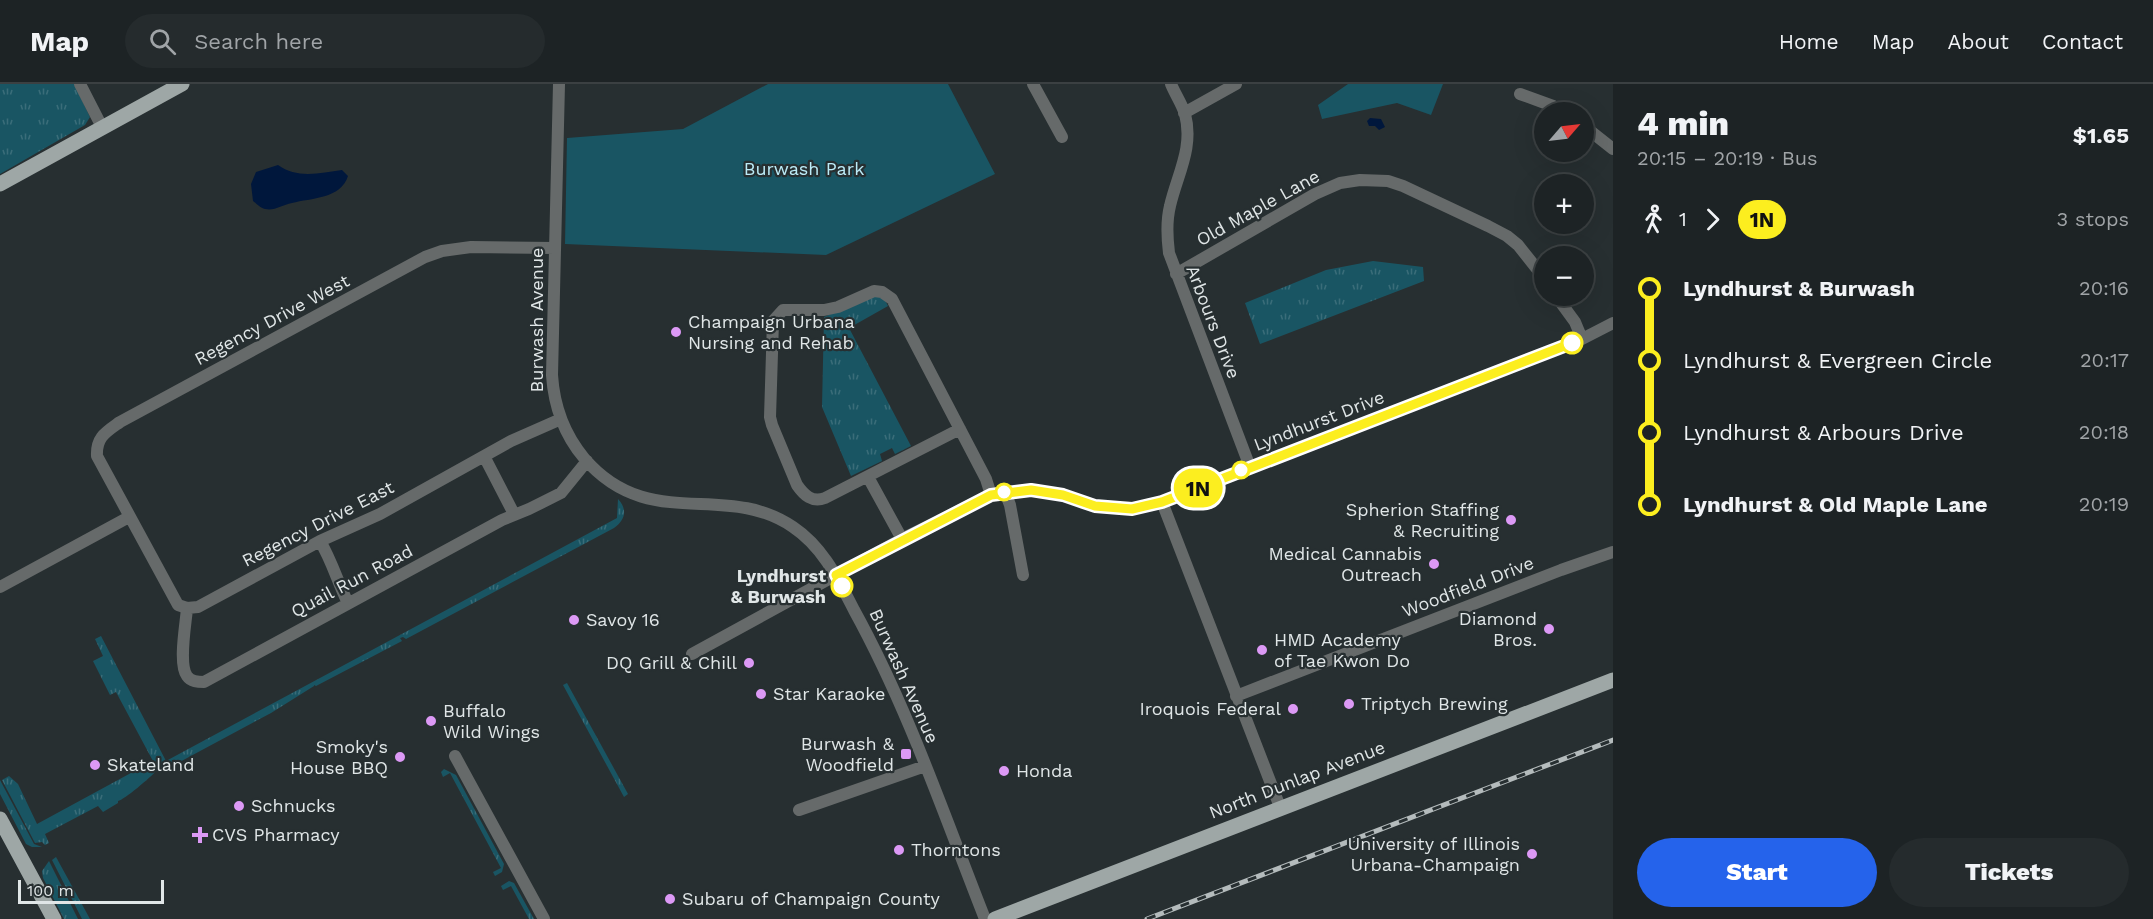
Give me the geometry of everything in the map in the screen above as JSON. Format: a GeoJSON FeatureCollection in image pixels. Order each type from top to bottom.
{"type":"FeatureCollection","features":[{"type":"Feature","properties":{"kind":"main road"},"geometry":{"type":"LineString","coordinates":[[0,184],[182,84]]}},
{"type":"Feature","properties":{"kind":"main road","name":"North Dunlap Avenue"},"geometry":{"type":"LineString","coordinates":[[995,919],[1613,680]]}},
{"type":"Feature","properties":{"kind":"main road"},"geometry":{"type":"LineString","coordinates":[[0,819],[54,919]]}},
{"type":"Feature","properties":{"kind":"street"},"geometry":{"type":"LineString","coordinates":[[80,84],[102,127]]}},
{"type":"Feature","properties":{"kind":"street","name":"Burwash Avenue"},"geometry":{"type":"LineString","coordinates":[[559,84],[552,375],[556,405],[567,432],[587,461],[610,482],[643,497],[670,503],[734,506],[769,514],[794,527],[817,548],[836,575],[890,679],[985,919]]}},
{"type":"Feature","properties":{"kind":"street"},"geometry":{"type":"LineString","coordinates":[[1033,84],[1062,137]]}},
{"type":"Feature","properties":{"kind":"street","name":"Arbours Drive"},"geometry":{"type":"LineString","coordinates":[[1171,84],[1184,113],[1187,127],[1184,159],[1170,206],[1167,225],[1169,253],[1250,466]]}},
{"type":"Feature","properties":{"kind":"street"},"geometry":{"type":"LineString","coordinates":[[1184,113],[1236,84]]}},
{"type":"Feature","properties":{"kind":"street"},"geometry":{"type":"LineString","coordinates":[[1520,94],[1542,102]]}},
{"type":"Feature","properties":{"kind":"street"},"geometry":{"type":"LineString","coordinates":[[1594,134],[1613,149]]}},
{"type":"Feature","properties":{"kind":"street","name":"Old Maple Lane"},"geometry":{"type":"LineString","coordinates":[[1176,274],[1315,194],[1340,183],[1360,180],[1388,181],[1403,186],[1488,226],[1518,245],[1534,265]]}},
{"type":"Feature","properties":{"kind":"street","name":"Regency Drive West"},"geometry":{"type":"LineString","coordinates":[[129,517],[97,456],[99,440],[103,434],[120,422],[426,257],[442,251],[471,247],[555,248]]}},
{"type":"Feature","properties":{"kind":"street"},"geometry":{"type":"LineString","coordinates":[[960,429],[819,500],[803,493],[797,485],[770,417],[773,321],[783,310],[824,310],[838,307],[874,291],[887,294],[892,299],[960,429],[986,479],[991,495]]}},
{"type":"Feature","properties":{"kind":"street"},"geometry":{"type":"LineString","coordinates":[[1563,306],[1575,322],[1582,339]]}},
{"type":"Feature","properties":{"kind":"street","name":"Lyndhurst Drive"},"geometry":{"type":"LineString","coordinates":[[692,654],[902,539],[991,495],[1031,490],[1050,492],[1095,506],[1132,509],[1162,502],[1582,339],[1613,323]]}},
{"type":"Feature","properties":{"kind":"street","name":"Regency Drive East"},"geometry":{"type":"LineString","coordinates":[[187,608],[198,607],[320,541],[380,514],[484,456],[561,418]]}},
{"type":"Feature","properties":{"kind":"street"},"geometry":{"type":"LineString","coordinates":[[484,456],[514,514]]}},
{"type":"Feature","properties":{"kind":"street","name":"Quail Run Road"},"geometry":{"type":"LineString","coordinates":[[187,608],[183,667],[187,677],[204,682],[514,514],[561,493],[587,461]]}},
{"type":"Feature","properties":{"kind":"street"},"geometry":{"type":"LineString","coordinates":[[868,477],[902,539]]}},
{"type":"Feature","properties":{"kind":"street"},"geometry":{"type":"LineString","coordinates":[[1005,492],[1010,505],[1023,575]]}},
{"type":"Feature","properties":{"kind":"street"},"geometry":{"type":"LineString","coordinates":[[1162,502],[1280,807]]}},
{"type":"Feature","properties":{"kind":"street"},"geometry":{"type":"LineString","coordinates":[[0,587],[129,517],[178,605],[187,608]]}},
{"type":"Feature","properties":{"kind":"street"},"geometry":{"type":"LineString","coordinates":[[320,541],[329,556],[348,603]]}},
{"type":"Feature","properties":{"kind":"street","name":"Woodfield Drive"},"geometry":{"type":"LineString","coordinates":[[1236,696],[1613,552]]}},
{"type":"Feature","properties":{"kind":"street"},"geometry":{"type":"LineString","coordinates":[[454,756],[544,919]]}},
{"type":"Feature","properties":{"kind":"street"},"geometry":{"type":"LineString","coordinates":[[799,810],[925,766]]}},
{"type":"Feature","properties":{"kind":"green space"},"geometry":{"type":"Polygon","coordinates":[[[0,84],[74,84],[90,117],[85,125],[0,174],[0,84]]]}},
{"type":"Feature","properties":{"kind":"green space","name":"Burwash Park"},"geometry":{"type":"Polygon","coordinates":[[[768,84],[948,84],[995,174],[826,255],[565,244],[567,138],[683,129],[768,84]]]}},
{"type":"Feature","properties":{"kind":"green space"},"geometry":{"type":"Polygon","coordinates":[[[1348,84],[1443,84],[1431,115],[1397,103],[1322,119],[1318,105],[1348,84]]]}},
{"type":"Feature","properties":{"kind":"green space"},"geometry":{"type":"Polygon","coordinates":[[[1373,261],[1423,267],[1424,281],[1260,344],[1245,303],[1326,270],[1373,261]]]}},
{"type":"Feature","properties":{"kind":"green space"},"geometry":{"type":"Polygon","coordinates":[[[874,295],[883,296],[888,306],[849,328],[911,446],[895,454],[892,448],[880,454],[882,461],[851,476],[822,407],[824,317],[874,295]]]}},
{"type":"Feature","properties":{"kind":"green space"},"geometry":{"type":"Polygon","coordinates":[[[618,499],[623,507],[624,515],[621,522],[614,528],[406,639],[400,638],[402,641],[314,685],[271,713],[161,772],[156,771],[131,793],[103,812],[98,806],[45,834],[49,843],[45,845],[42,842],[35,843],[2,780],[9,776],[18,784],[37,824],[153,761],[116,692],[110,695],[93,661],[103,656],[95,639],[101,636],[166,761],[617,518],[618,499]]]}},
{"type":"Feature","properties":{"kind":"green space"},"geometry":{"type":"Polygon","coordinates":[[[567,683],[628,794],[624,797],[563,685],[567,683]]]}},
{"type":"Feature","properties":{"kind":"green space"},"geometry":{"type":"Polygon","coordinates":[[[444,769],[456,775],[504,864],[502,872],[495,876],[493,872],[501,868],[450,773],[443,777],[441,772],[444,769]]]}},
{"type":"Feature","properties":{"kind":"green space"},"geometry":{"type":"Polygon","coordinates":[[[0,780],[34,844],[42,847],[32,847],[26,844],[0,794],[0,780]]]}},
{"type":"Feature","properties":{"kind":"green space"},"geometry":{"type":"Polygon","coordinates":[[[56,857],[90,919],[82,919],[52,860],[56,857]]]}},
{"type":"Feature","properties":{"kind":"green space"},"geometry":{"type":"Polygon","coordinates":[[[49,861],[78,919],[64,919],[43,878],[42,871],[49,861]]]}},
{"type":"Feature","properties":{"kind":"green space"},"geometry":{"type":"Polygon","coordinates":[[[509,881],[514,883],[534,919],[529,919],[511,886],[503,890],[501,886],[509,881]]]}},
{"type":"Feature","properties":{"kind":"shaded area"},"geometry":{"type":"Polygon","coordinates":[[[1370,118],[1381,119],[1385,127],[1379,130],[1375,126],[1369,126],[1367,121],[1370,118]]]}},
{"type":"Feature","properties":{"kind":"shaded area"},"geometry":{"type":"Polygon","coordinates":[[[278,165],[301,174],[342,170],[348,176],[339,189],[324,196],[275,209],[260,207],[253,201],[251,184],[256,172],[278,165]]]}},
{"type":"Feature","properties":{"kind":"railway"},"geometry":{"type":"LineString","coordinates":[[1147,919],[1613,740]]}},
{"type":"Feature","properties":{"kind":"bus line","name":"1N"},"geometry":{"type":"LineString","coordinates":[[842,586],[836,575],[991,495],[1031,490],[1063,495],[1095,506],[1132,509],[1162,502],[1572,343]]}},
{"type":"Feature","properties":{"kind":"place","name":"Champaign Urbana Nursing and Rehab"},"geometry":{"type":"Point","coordinates":[676,332]}},
{"type":"Feature","properties":{"kind":"place","name":"Spherion Staffing & Recruiting"},"geometry":{"type":"Point","coordinates":[1511,520]}},
{"type":"Feature","properties":{"kind":"place","name":"Medical Cannabis Outreach"},"geometry":{"type":"Point","coordinates":[1434,564]}},
{"type":"Feature","properties":{"kind":"place","name":"Lyndhurst & Burwash"},"geometry":{"type":"Point","coordinates":[842,586]}},
{"type":"Feature","properties":{"kind":"place","name":"Savoy 16"},"geometry":{"type":"Point","coordinates":[574,620]}},
{"type":"Feature","properties":{"kind":"place","name":"Diamond Bros."},"geometry":{"type":"Point","coordinates":[1549,629]}},
{"type":"Feature","properties":{"kind":"place","name":"HMD Academy of Tae Kwon Do"},"geometry":{"type":"Point","coordinates":[1262,650]}},
{"type":"Feature","properties":{"kind":"place","name":"DQ Grill & Chill"},"geometry":{"type":"Point","coordinates":[749,663]}},
{"type":"Feature","properties":{"kind":"place","name":"Star Karaoke"},"geometry":{"type":"Point","coordinates":[761,694]}},
{"type":"Feature","properties":{"kind":"place","name":"Triptych Brewing"},"geometry":{"type":"Point","coordinates":[1349,704]}},
{"type":"Feature","properties":{"kind":"place","name":"Iroquois Federal"},"geometry":{"type":"Point","coordinates":[1293,709]}},
{"type":"Feature","properties":{"kind":"place","name":"Buffalo Wild Wings"},"geometry":{"type":"Point","coordinates":[431,721]}},
{"type":"Feature","properties":{"kind":"place","name":"Burwash & Woodfield"},"geometry":{"type":"Point","coordinates":[906,754]}},
{"type":"Feature","properties":{"kind":"place","name":"Smoky's House BBQ"},"geometry":{"type":"Point","coordinates":[400,757]}},
{"type":"Feature","properties":{"kind":"place","name":"Skateland"},"geometry":{"type":"Point","coordinates":[95,765]}},
{"type":"Feature","properties":{"kind":"place","name":"Honda"},"geometry":{"type":"Point","coordinates":[1004,771]}},
{"type":"Feature","properties":{"kind":"place","name":"Schnucks"},"geometry":{"type":"Point","coordinates":[239,806]}},
{"type":"Feature","properties":{"kind":"place","name":"CVS Pharmacy"},"geometry":{"type":"Point","coordinates":[200,835]}},
{"type":"Feature","properties":{"kind":"place","name":"Thorntons"},"geometry":{"type":"Point","coordinates":[899,850]}},
{"type":"Feature","properties":{"kind":"place","name":"University of Illinois Urbana-Champaign"},"geometry":{"type":"Point","coordinates":[1532,854]}},
{"type":"Feature","properties":{"kind":"place","name":"Subaru of Champaign County"},"geometry":{"type":"Point","coordinates":[670,899]}}]}
